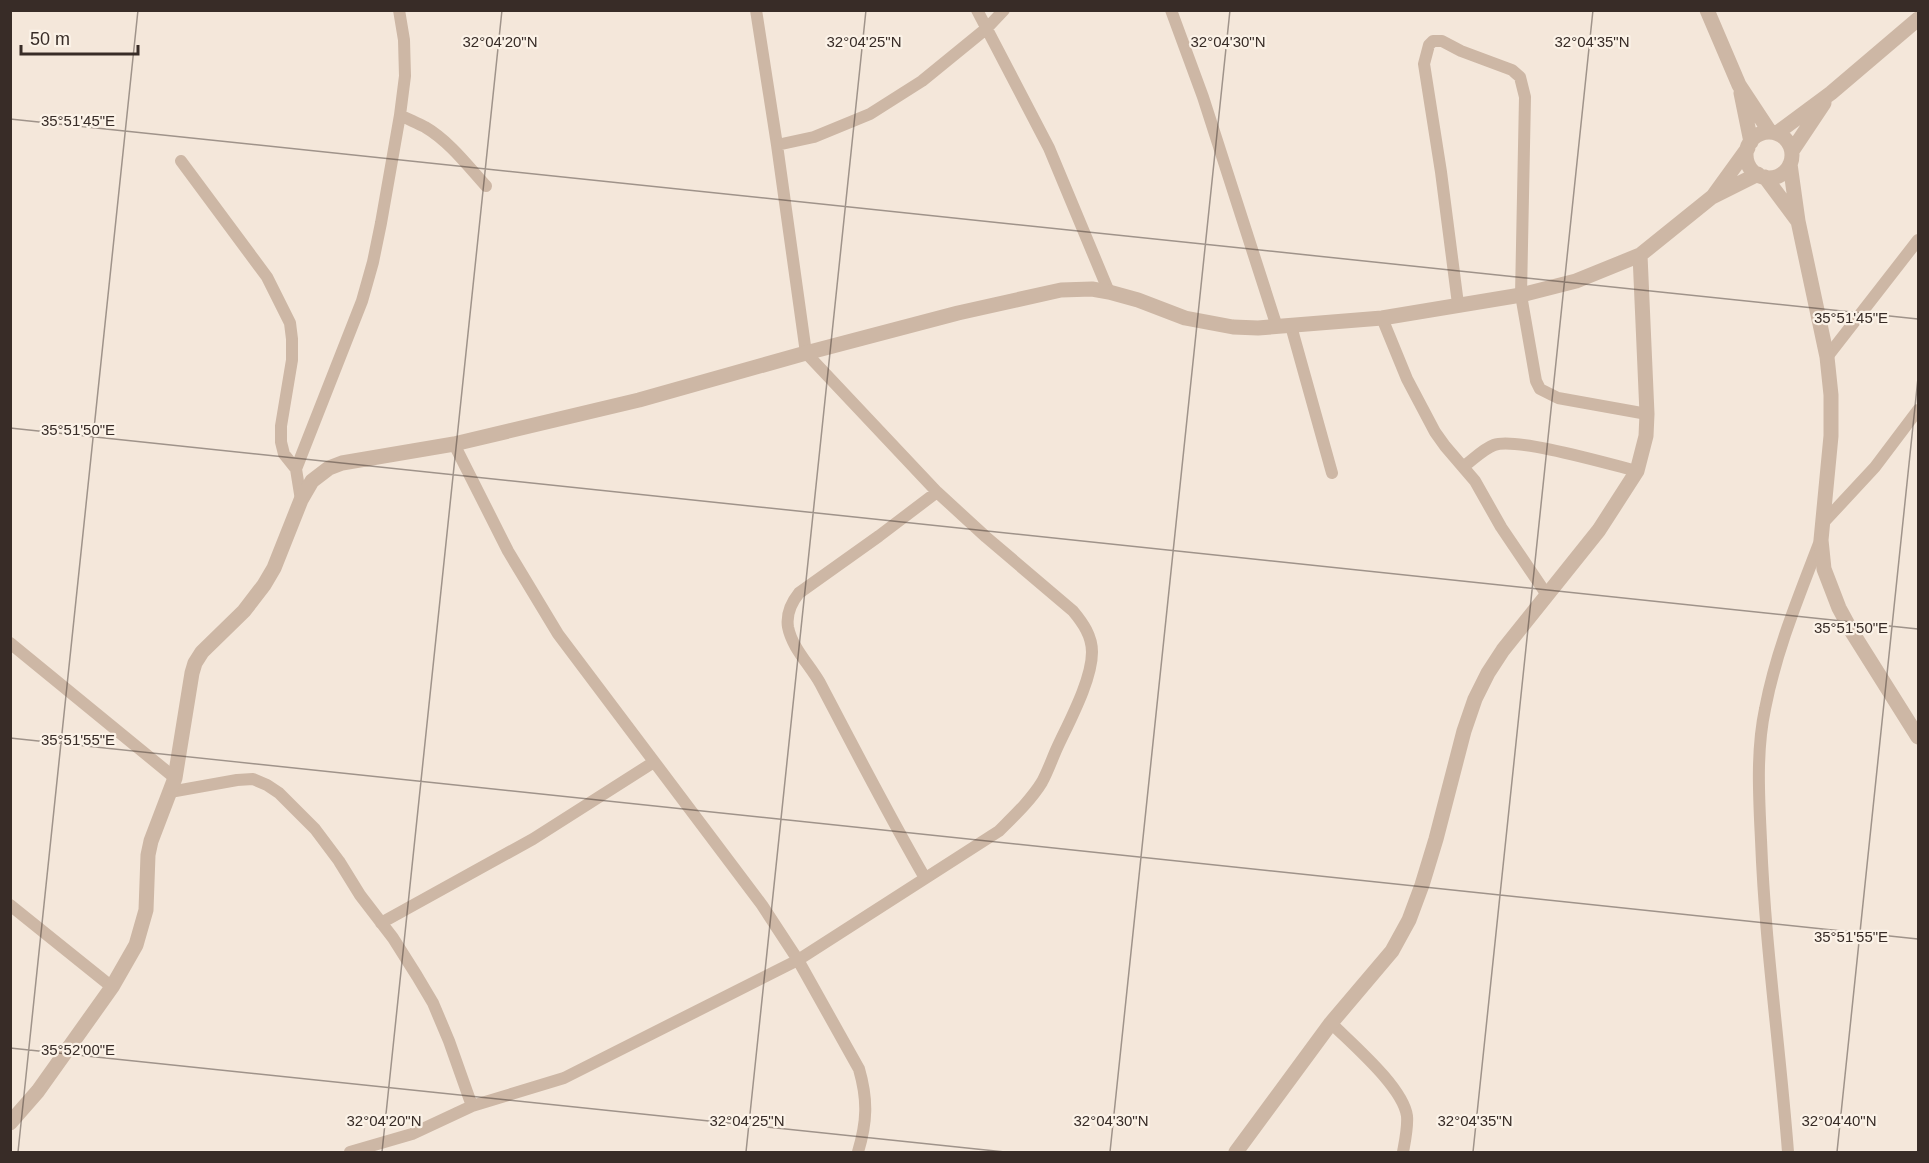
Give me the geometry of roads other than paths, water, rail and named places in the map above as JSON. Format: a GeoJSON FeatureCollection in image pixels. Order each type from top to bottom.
{"type":"FeatureCollection","features":[{"type":"Feature","properties":{"kind":"street"},"geometry":{"type":"LineString","coordinates":[[296,469],[362,302],[375,252],[405,76],[404,40],[399,10]]}},
{"type":"Feature","properties":{"kind":"street"},"geometry":{"type":"LineString","coordinates":[[350,1152],[390,1142],[472,1106],[564,1078],[798,960],[999,831],[1024,806],[1041,783],[1074,711],[1088,673],[1092,652],[1089,636],[1073,611],[937,492],[806,353],[756,10]]}},
{"type":"Feature","properties":{"kind":"street"},"geometry":{"type":"LineString","coordinates":[[977,10],[1049,148],[1108,292]]}},
{"type":"Feature","properties":{"kind":"street"},"geometry":{"type":"LineString","coordinates":[[777,145],[814,137],[870,114],[922,81],[987,28],[1004,10]]}},
{"type":"Feature","properties":{"kind":"street"},"geometry":{"type":"LineString","coordinates":[[1171,10],[1284,327],[1332,473]]}},
{"type":"Feature","properties":{"kind":"street"},"geometry":{"type":"LineString","coordinates":[[1707,10],[1739,84],[1774,132],[1789,143],[1798,221],[1827,357],[1831,395],[1831,436],[1821,540],[1824,569],[1839,608],[1852,632],[1918,737]]}},
{"type":"Feature","properties":{"kind":"street"},"geometry":{"type":"LineString","coordinates":[[1712,197],[1756,136],[1774,132],[1831,93],[1918,19]]}},
{"type":"Feature","properties":{"kind":"street"},"geometry":{"type":"LineString","coordinates":[[1458,304],[1424,64],[1429,45],[1433,40],[1442,41],[1461,51],[1512,70],[1523,83],[1525,97],[1521,295],[1536,381],[1540,389],[1558,398],[1647,414]]}},
{"type":"Feature","properties":{"kind":"street"},"geometry":{"type":"LineString","coordinates":[[1739,84],[1749,145],[1748,163],[1798,221]]}},
{"type":"Feature","properties":{"kind":"street"},"geometry":{"type":"LineString","coordinates":[[10,1123],[38,1091],[112,987],[136,945],[147,901],[148,855],[151,841],[173,785],[195,663],[244,611],[264,585],[274,568],[301,500],[312,481],[329,468],[364,458],[454,444],[639,400],[958,313],[1061,290],[1092,289],[1108,292],[1138,300],[1185,318],[1233,327],[1284,327],[1382,318],[1521,295],[1576,281],[1640,255],[1712,197],[1761,176],[1779,175],[1831,93]]}},
{"type":"Feature","properties":{"kind":"street"},"geometry":{"type":"LineString","coordinates":[[400,115],[427,128],[486,186]]}},
{"type":"Feature","properties":{"kind":"street"},"geometry":{"type":"LineString","coordinates":[[181,161],[267,277],[290,323],[292,360],[281,426],[281,442],[284,454],[296,469],[301,500]]}},
{"type":"Feature","properties":{"kind":"street"},"geometry":{"type":"LineString","coordinates":[[1827,357],[1918,240]]}},
{"type":"Feature","properties":{"kind":"street"},"geometry":{"type":"LineString","coordinates":[[1236,1152],[1331,1023],[1392,951],[1409,920],[1431,857],[1464,731],[1475,699],[1488,673],[1503,650],[1599,530],[1637,471],[1642,455],[1647,414],[1640,255]]}},
{"type":"Feature","properties":{"kind":"street"},"geometry":{"type":"LineString","coordinates":[[1382,318],[1407,379],[1435,432],[1475,481],[1501,527],[1547,595]]}},
{"type":"Feature","properties":{"kind":"street"},"geometry":{"type":"LineString","coordinates":[[1823,523],[1875,467],[1918,410]]}},
{"type":"Feature","properties":{"kind":"street"},"geometry":{"type":"LineString","coordinates":[[1463,467],[1487,449],[1506,443],[1529,445],[1637,471]]}},
{"type":"Feature","properties":{"kind":"street"},"geometry":{"type":"LineString","coordinates":[[454,444],[508,551],[558,634],[762,905],[798,960],[859,1069],[864,1088],[866,1111],[864,1135],[858,1152]]}},
{"type":"Feature","properties":{"kind":"street"},"geometry":{"type":"LineString","coordinates":[[925,878],[880,800],[818,680],[793,641],[788,627],[788,614],[799,593],[937,492]]}},
{"type":"Feature","properties":{"kind":"street"},"geometry":{"type":"LineString","coordinates":[[1788,1152],[1764,908],[1760,758],[1764,710],[1775,668],[1791,617],[1821,540]]}},
{"type":"Feature","properties":{"kind":"street"},"geometry":{"type":"LineString","coordinates":[[10,643],[173,785],[253,779],[279,793],[315,829],[417,976],[433,1004],[472,1106]]}},
{"type":"Feature","properties":{"kind":"street"},"geometry":{"type":"LineString","coordinates":[[381,923],[533,839],[654,762]]}},
{"type":"Feature","properties":{"kind":"street"},"geometry":{"type":"LineString","coordinates":[[10,905],[112,987]]}},
{"type":"Feature","properties":{"kind":"street"},"geometry":{"type":"LineString","coordinates":[[1331,1023],[1392,1086],[1402,1101],[1407,1116],[1403,1152]]}}]}
